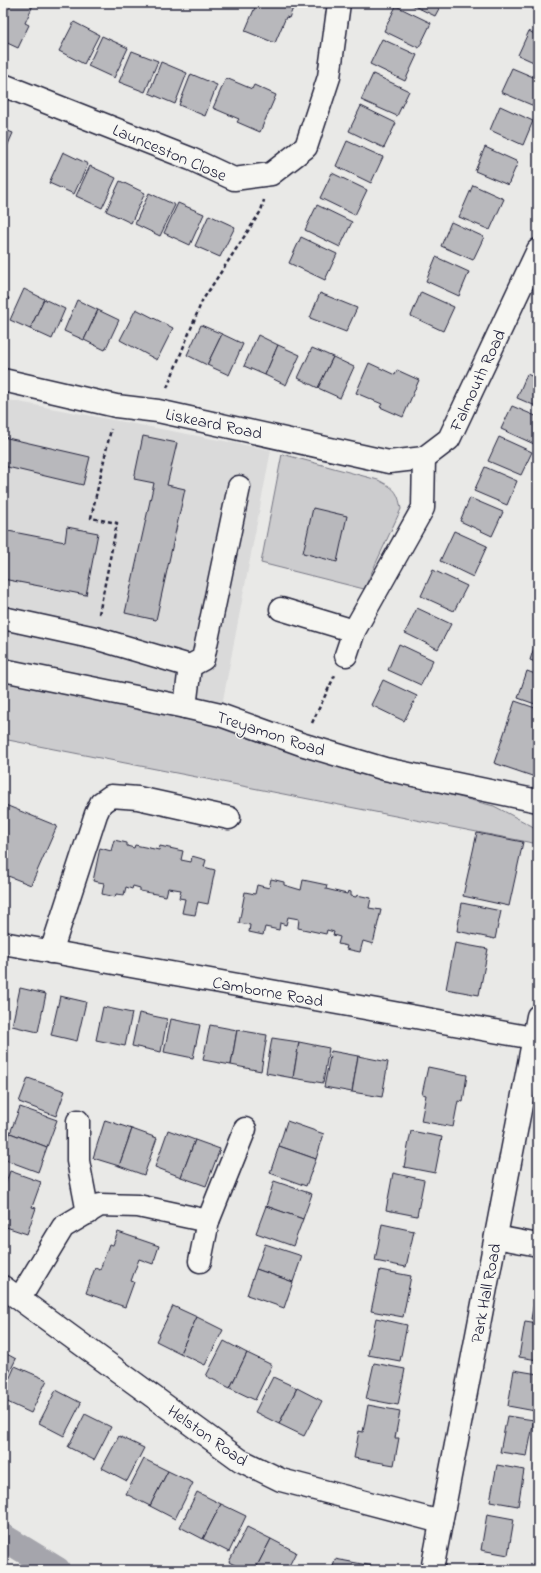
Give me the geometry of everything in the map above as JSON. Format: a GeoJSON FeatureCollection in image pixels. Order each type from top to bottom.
{"type":"FeatureCollection","features":[{"type":"Feature","properties":{"kind":"street","name":"Launceston Close"},"geometry":{"type":"LineString","coordinates":[[3,85],[191,159],[234,179],[270,174],[306,147],[329,77],[339,3]]}},
{"type":"Feature","properties":{"kind":"street","name":"Falmouth Road"},"geometry":{"type":"LineString","coordinates":[[424,458],[449,439],[538,250]]}},
{"type":"Feature","properties":{"kind":"street","name":"Liskeard Road"},"geometry":{"type":"LineString","coordinates":[[3,380],[116,406],[158,411],[389,462],[424,458]]}},
{"type":"Feature","properties":{"kind":"street"},"geometry":{"type":"LineString","coordinates":[[346,655],[354,631],[423,508],[424,458]]}},
{"type":"Feature","properties":{"kind":"street"},"geometry":{"type":"LineString","coordinates":[[3,618],[95,638],[190,666],[202,659],[239,487]]}},
{"type":"Feature","properties":{"kind":"street"},"geometry":{"type":"LineString","coordinates":[[281,609],[354,631]]}},
{"type":"Feature","properties":{"kind":"street"},"geometry":{"type":"LineString","coordinates":[[185,707],[190,666]]}},
{"type":"Feature","properties":{"kind":"street","name":"Treyamon Road"},"geometry":{"type":"LineString","coordinates":[[3,670],[185,707],[220,716],[301,744],[385,769],[538,801]]}},
{"type":"Feature","properties":{"kind":"street"},"geometry":{"type":"LineString","coordinates":[[51,952],[100,803],[111,796],[138,798],[229,818]]}},
{"type":"Feature","properties":{"kind":"street","name":"Camborne Road"},"geometry":{"type":"LineString","coordinates":[[3,943],[533,1038]]}},
{"type":"Feature","properties":{"kind":"street","name":"Park Hall Road"},"geometry":{"type":"LineString","coordinates":[[432,1570],[538,1016]]}},
{"type":"Feature","properties":{"kind":"street"},"geometry":{"type":"LineString","coordinates":[[78,1122],[78,1161],[88,1213]]}},
{"type":"Feature","properties":{"kind":"street"},"geometry":{"type":"LineString","coordinates":[[200,1261],[208,1221],[245,1129]]}},
{"type":"Feature","properties":{"kind":"street"},"geometry":{"type":"LineString","coordinates":[[11,1293],[63,1227],[100,1205],[138,1206],[208,1221]]}},
{"type":"Feature","properties":{"kind":"street"},"geometry":{"type":"LineString","coordinates":[[496,1237],[538,1245]]}},
{"type":"Feature","properties":{"kind":"street","name":"Helston Road"},"geometry":{"type":"LineString","coordinates":[[11,1293],[240,1460],[281,1480],[441,1522]]}},
{"type":"Feature","properties":{"kind":"path"},"geometry":{"type":"LineString","coordinates":[[158,411],[202,301],[261,211],[270,174]]}},
{"type":"Feature","properties":{"kind":"path"},"geometry":{"type":"LineString","coordinates":[[95,638],[117,523],[91,518],[116,406]]}},
{"type":"Feature","properties":{"kind":"path"},"geometry":{"type":"LineString","coordinates":[[301,744],[346,655]]}},
{"type":"Feature","properties":{"kind":"shaded area"},"geometry":{"type":"Polygon","coordinates":[[[3,399],[271,450],[222,705],[3,663],[3,399]]]}},
{"type":"Feature","properties":{"kind":"shaded area"},"geometry":{"type":"Polygon","coordinates":[[[282,454],[378,480],[388,485],[397,494],[401,509],[364,589],[261,563],[282,454]]]}},
{"type":"Feature","properties":{"kind":"shaded area"},"geometry":{"type":"Polygon","coordinates":[[[3,678],[217,722],[303,757],[494,806],[532,826],[538,833],[538,844],[3,739],[3,678]]]}},
{"type":"Feature","properties":{"kind":"building"},"geometry":{"type":"Polygon","coordinates":[[[3,3],[34,3],[25,23],[29,25],[18,48],[3,41],[3,3]]]}},
{"type":"Feature","properties":{"kind":"building"},"geometry":{"type":"Polygon","coordinates":[[[251,3],[295,3],[289,18],[286,17],[275,43],[245,31],[256,5],[251,3]]]}},
{"type":"Feature","properties":{"kind":"building"},"geometry":{"type":"Polygon","coordinates":[[[408,3],[442,3],[435,16],[408,3]]]}},
{"type":"Feature","properties":{"kind":"building"},"geometry":{"type":"Polygon","coordinates":[[[396,6],[431,23],[419,48],[384,31],[396,6]]]}},
{"type":"Feature","properties":{"kind":"building"},"geometry":{"type":"Polygon","coordinates":[[[74,22],[99,35],[84,64],[59,51],[74,22]]]}},
{"type":"Feature","properties":{"kind":"building"},"geometry":{"type":"Polygon","coordinates":[[[529,31],[538,36],[538,64],[518,55],[529,31]]]}},
{"type":"Feature","properties":{"kind":"building"},"geometry":{"type":"Polygon","coordinates":[[[102,36],[128,48],[114,78],[88,66],[102,36]]]}},
{"type":"Feature","properties":{"kind":"building"},"geometry":{"type":"Polygon","coordinates":[[[382,39],[417,55],[405,81],[370,64],[382,39]]]}},
{"type":"Feature","properties":{"kind":"building"},"geometry":{"type":"Polygon","coordinates":[[[132,51],[158,61],[145,92],[119,82],[132,51]]]}},
{"type":"Feature","properties":{"kind":"building"},"geometry":{"type":"Polygon","coordinates":[[[161,62],[187,73],[175,104],[149,93],[161,62]]]}},
{"type":"Feature","properties":{"kind":"building"},"geometry":{"type":"Polygon","coordinates":[[[512,68],[538,79],[538,98],[534,106],[501,92],[512,68]]]}},
{"type":"Feature","properties":{"kind":"building"},"geometry":{"type":"Polygon","coordinates":[[[191,74],[217,85],[205,116],[179,105],[191,74]]]}},
{"type":"Feature","properties":{"kind":"building"},"geometry":{"type":"Polygon","coordinates":[[[373,74],[409,91],[397,116],[361,100],[373,74]]]}},
{"type":"Feature","properties":{"kind":"building"},"geometry":{"type":"Polygon","coordinates":[[[226,78],[252,89],[254,85],[276,95],[260,132],[237,122],[239,119],[213,108],[226,78]]]}},
{"type":"Feature","properties":{"kind":"building"},"geometry":{"type":"Polygon","coordinates":[[[361,106],[396,123],[384,148],[349,131],[361,106]]]}},
{"type":"Feature","properties":{"kind":"building"},"geometry":{"type":"Polygon","coordinates":[[[500,106],[533,121],[523,145],[490,130],[500,106]]]}},
{"type":"Feature","properties":{"kind":"building"},"geometry":{"type":"Polygon","coordinates":[[[3,129],[13,133],[3,156],[3,129]]]}},
{"type":"Feature","properties":{"kind":"building"},"geometry":{"type":"Polygon","coordinates":[[[347,141],[383,157],[371,183],[336,166],[347,141]]]}},
{"type":"Feature","properties":{"kind":"building"},"geometry":{"type":"Polygon","coordinates":[[[485,147],[518,162],[508,185],[475,171],[485,147]]]}},
{"type":"Feature","properties":{"kind":"building"},"geometry":{"type":"Polygon","coordinates":[[[63,152],[88,164],[74,194],[49,183],[63,152]]]}},
{"type":"Feature","properties":{"kind":"building"},"geometry":{"type":"Polygon","coordinates":[[[90,166],[116,178],[102,208],[76,196],[90,166]]]}},
{"type":"Feature","properties":{"kind":"building"},"geometry":{"type":"Polygon","coordinates":[[[332,173],[367,190],[355,215],[320,198],[332,173]]]}},
{"type":"Feature","properties":{"kind":"building"},"geometry":{"type":"Polygon","coordinates":[[[120,181],[145,193],[131,223],[106,211],[120,181]]]}},
{"type":"Feature","properties":{"kind":"building"},"geometry":{"type":"Polygon","coordinates":[[[473,185],[504,199],[490,230],[459,217],[473,185]]]}},
{"type":"Feature","properties":{"kind":"building"},"geometry":{"type":"Polygon","coordinates":[[[149,193],[175,205],[160,236],[135,224],[149,193]]]}},
{"type":"Feature","properties":{"kind":"building"},"geometry":{"type":"Polygon","coordinates":[[[178,203],[204,214],[190,245],[164,233],[178,203]]]}},
{"type":"Feature","properties":{"kind":"building"},"geometry":{"type":"Polygon","coordinates":[[[317,205],[352,222],[340,247],[305,230],[317,205]]]}},
{"type":"Feature","properties":{"kind":"building"},"geometry":{"type":"Polygon","coordinates":[[[209,215],[235,227],[220,257],[195,246],[209,215]]]}},
{"type":"Feature","properties":{"kind":"building"},"geometry":{"type":"Polygon","coordinates":[[[451,222],[484,237],[473,260],[441,246],[451,222]]]}},
{"type":"Feature","properties":{"kind":"building"},"geometry":{"type":"Polygon","coordinates":[[[301,237],[337,254],[325,280],[289,263],[301,237]]]}},
{"type":"Feature","properties":{"kind":"building"},"geometry":{"type":"Polygon","coordinates":[[[436,257],[469,272],[459,296],[426,281],[436,257]]]}},
{"type":"Feature","properties":{"kind":"building"},"geometry":{"type":"Polygon","coordinates":[[[24,289],[44,299],[30,329],[10,320],[24,289]]]}},
{"type":"Feature","properties":{"kind":"building"},"geometry":{"type":"Polygon","coordinates":[[[421,292],[454,307],[443,331],[411,316],[421,292]]]}},
{"type":"Feature","properties":{"kind":"building"},"geometry":{"type":"Polygon","coordinates":[[[320,293],[357,308],[346,332],[310,318],[320,293]]]}},
{"type":"Feature","properties":{"kind":"building"},"geometry":{"type":"Polygon","coordinates":[[[3,295],[9,298],[3,311],[3,295]]]}},
{"type":"Feature","properties":{"kind":"building"},"geometry":{"type":"Polygon","coordinates":[[[44,299],[65,309],[52,339],[30,329],[44,299]]]}},
{"type":"Feature","properties":{"kind":"building"},"geometry":{"type":"Polygon","coordinates":[[[77,300],[98,310],[84,340],[64,331],[77,300]]]}},
{"type":"Feature","properties":{"kind":"building"},"geometry":{"type":"Polygon","coordinates":[[[136,309],[173,328],[157,360],[120,340],[136,309]]]}},
{"type":"Feature","properties":{"kind":"building"},"geometry":{"type":"Polygon","coordinates":[[[98,310],[119,320],[105,350],[84,340],[98,310]]]}},
{"type":"Feature","properties":{"kind":"building"},"geometry":{"type":"Polygon","coordinates":[[[201,325],[222,334],[207,365],[187,355],[201,325]]]}},
{"type":"Feature","properties":{"kind":"building"},"geometry":{"type":"Polygon","coordinates":[[[222,334],[243,344],[229,375],[207,365],[222,334]]]}},
{"type":"Feature","properties":{"kind":"building"},"geometry":{"type":"Polygon","coordinates":[[[258,335],[278,345],[265,375],[244,366],[258,335]]]}},
{"type":"Feature","properties":{"kind":"building"},"geometry":{"type":"Polygon","coordinates":[[[278,345],[300,355],[286,385],[265,375],[278,345]]]}},
{"type":"Feature","properties":{"kind":"building"},"geometry":{"type":"Polygon","coordinates":[[[312,348],[333,357],[318,388],[298,378],[312,348]]]}},
{"type":"Feature","properties":{"kind":"building"},"geometry":{"type":"Polygon","coordinates":[[[538,356],[538,368],[534,366],[538,356]]]}},
{"type":"Feature","properties":{"kind":"building"},"geometry":{"type":"Polygon","coordinates":[[[333,357],[354,367],[340,398],[318,388],[333,357]]]}},
{"type":"Feature","properties":{"kind":"building"},"geometry":{"type":"Polygon","coordinates":[[[369,363],[395,375],[397,370],[419,380],[403,417],[380,407],[382,404],[356,393],[369,363]]]}},
{"type":"Feature","properties":{"kind":"building"},"geometry":{"type":"Polygon","coordinates":[[[527,374],[538,379],[538,407],[517,398],[527,374]]]}},
{"type":"Feature","properties":{"kind":"building"},"geometry":{"type":"Polygon","coordinates":[[[512,406],[538,417],[538,436],[534,444],[501,429],[512,406]]]}},
{"type":"Feature","properties":{"kind":"building"},"geometry":{"type":"Polygon","coordinates":[[[143,436],[177,443],[167,485],[185,489],[156,620],[125,613],[154,483],[134,479],[143,436]]]}},
{"type":"Feature","properties":{"kind":"building"},"geometry":{"type":"Polygon","coordinates":[[[3,437],[90,457],[83,485],[3,466],[3,437]]]}},
{"type":"Feature","properties":{"kind":"building"},"geometry":{"type":"Polygon","coordinates":[[[499,437],[532,452],[521,475],[488,461],[499,437]]]}},
{"type":"Feature","properties":{"kind":"building"},"geometry":{"type":"Polygon","coordinates":[[[485,467],[517,481],[507,505],[474,491],[485,467]]]}},
{"type":"Feature","properties":{"kind":"building"},"geometry":{"type":"Polygon","coordinates":[[[470,498],[503,512],[492,536],[460,521],[470,498]]]}},
{"type":"Feature","properties":{"kind":"building"},"geometry":{"type":"Polygon","coordinates":[[[313,508],[347,516],[337,562],[303,553],[313,508]]]}},
{"type":"Feature","properties":{"kind":"building"},"geometry":{"type":"Polygon","coordinates":[[[67,527],[98,533],[86,595],[3,579],[3,530],[65,542],[67,527]]]}},
{"type":"Feature","properties":{"kind":"building"},"geometry":{"type":"Polygon","coordinates":[[[454,531],[487,546],[473,577],[440,561],[454,531]]]}},
{"type":"Feature","properties":{"kind":"building"},"geometry":{"type":"Polygon","coordinates":[[[433,570],[467,586],[454,611],[421,596],[433,570]]]}},
{"type":"Feature","properties":{"kind":"building"},"geometry":{"type":"Polygon","coordinates":[[[417,608],[451,624],[438,649],[405,633],[417,608]]]}},
{"type":"Feature","properties":{"kind":"building"},"geometry":{"type":"Polygon","coordinates":[[[538,635],[538,663],[530,660],[538,635]]]}},
{"type":"Feature","properties":{"kind":"building"},"geometry":{"type":"Polygon","coordinates":[[[399,644],[433,660],[421,685],[388,670],[399,644]]]}},
{"type":"Feature","properties":{"kind":"building"},"geometry":{"type":"Polygon","coordinates":[[[527,671],[538,675],[538,705],[518,698],[527,671]]]}},
{"type":"Feature","properties":{"kind":"building"},"geometry":{"type":"Polygon","coordinates":[[[383,680],[417,696],[404,721],[371,705],[383,680]]]}},
{"type":"Feature","properties":{"kind":"building"},"geometry":{"type":"Polygon","coordinates":[[[515,701],[538,709],[538,778],[494,763],[515,701]]]}},
{"type":"Feature","properties":{"kind":"building"},"geometry":{"type":"Polygon","coordinates":[[[3,804],[57,826],[31,885],[3,874],[3,804]]]}},
{"type":"Feature","properties":{"kind":"building"},"geometry":{"type":"Polygon","coordinates":[[[477,833],[523,842],[509,906],[463,896],[477,833]]]}},
{"type":"Feature","properties":{"kind":"building"},"geometry":{"type":"Polygon","coordinates":[[[114,840],[127,843],[127,846],[134,848],[135,845],[159,850],[160,846],[183,851],[181,860],[191,862],[192,856],[206,860],[204,867],[215,870],[208,904],[198,902],[195,915],[182,913],[185,899],[179,898],[181,890],[168,888],[166,896],[140,891],[140,888],[133,886],[132,889],[126,887],[124,895],[116,894],[115,897],[102,894],[104,883],[93,881],[100,848],[111,851],[114,840]]]}},
{"type":"Feature","properties":{"kind":"building"},"geometry":{"type":"Polygon","coordinates":[[[271,879],[284,882],[284,885],[301,890],[303,880],[327,885],[326,889],[347,894],[348,891],[351,892],[351,896],[356,897],[357,895],[371,898],[369,908],[381,910],[373,944],[363,941],[360,952],[346,949],[347,946],[338,944],[340,937],[333,935],[334,932],[327,930],[326,934],[298,928],[299,919],[288,917],[286,925],[280,923],[279,930],[265,927],[263,935],[249,932],[250,925],[239,923],[245,892],[255,894],[257,885],[269,888],[271,879]]]}},
{"type":"Feature","properties":{"kind":"building"},"geometry":{"type":"Polygon","coordinates":[[[462,903],[501,911],[495,939],[457,931],[462,903]]]}},
{"type":"Feature","properties":{"kind":"building"},"geometry":{"type":"Polygon","coordinates":[[[455,943],[488,949],[479,995],[446,989],[455,943]]]}},
{"type":"Feature","properties":{"kind":"building"},"geometry":{"type":"Polygon","coordinates":[[[20,988],[46,994],[38,1032],[12,1026],[20,988]]]}},
{"type":"Feature","properties":{"kind":"building"},"geometry":{"type":"Polygon","coordinates":[[[60,996],[86,1002],[77,1041],[51,1035],[60,996]]]}},
{"type":"Feature","properties":{"kind":"building"},"geometry":{"type":"Polygon","coordinates":[[[103,1007],[132,1013],[125,1046],[96,1040],[103,1007]]]}},
{"type":"Feature","properties":{"kind":"building"},"geometry":{"type":"Polygon","coordinates":[[[139,1013],[167,1019],[161,1052],[132,1046],[139,1013]]]}},
{"type":"Feature","properties":{"kind":"building"},"geometry":{"type":"Polygon","coordinates":[[[171,1019],[200,1025],[193,1058],[164,1052],[171,1019]]]}},
{"type":"Feature","properties":{"kind":"building"},"geometry":{"type":"Polygon","coordinates":[[[210,1025],[237,1030],[231,1065],[203,1060],[210,1025]]]}},
{"type":"Feature","properties":{"kind":"building"},"geometry":{"type":"Polygon","coordinates":[[[237,1030],[267,1035],[261,1071],[231,1065],[237,1030]]]}},
{"type":"Feature","properties":{"kind":"building"},"geometry":{"type":"Polygon","coordinates":[[[272,1038],[299,1042],[293,1078],[266,1073],[272,1038]]]}},
{"type":"Feature","properties":{"kind":"building"},"geometry":{"type":"Polygon","coordinates":[[[299,1042],[329,1048],[323,1083],[293,1078],[299,1042]]]}},
{"type":"Feature","properties":{"kind":"building"},"geometry":{"type":"Polygon","coordinates":[[[331,1051],[358,1056],[352,1092],[324,1087],[331,1051]]]}},
{"type":"Feature","properties":{"kind":"building"},"geometry":{"type":"Polygon","coordinates":[[[358,1056],[388,1062],[382,1097],[352,1092],[358,1056]]]}},
{"type":"Feature","properties":{"kind":"building"},"geometry":{"type":"Polygon","coordinates":[[[428,1067],[467,1075],[463,1102],[458,1101],[453,1127],[421,1121],[426,1095],[422,1094],[428,1067]]]}},
{"type":"Feature","properties":{"kind":"building"},"geometry":{"type":"Polygon","coordinates":[[[28,1078],[65,1091],[56,1116],[19,1102],[28,1078]]]}},
{"type":"Feature","properties":{"kind":"building"},"geometry":{"type":"Polygon","coordinates":[[[20,1107],[57,1120],[47,1147],[10,1133],[20,1107]]]}},
{"type":"Feature","properties":{"kind":"building"},"geometry":{"type":"Polygon","coordinates":[[[105,1120],[132,1129],[119,1166],[93,1158],[105,1120]]]}},
{"type":"Feature","properties":{"kind":"building"},"geometry":{"type":"Polygon","coordinates":[[[287,1121],[324,1134],[316,1159],[279,1146],[287,1121]]]}},
{"type":"Feature","properties":{"kind":"building"},"geometry":{"type":"Polygon","coordinates":[[[132,1129],[157,1138],[144,1175],[119,1166],[132,1129]]]}},
{"type":"Feature","properties":{"kind":"building"},"geometry":{"type":"Polygon","coordinates":[[[168,1130],[195,1140],[181,1177],[155,1167],[168,1130]]]}},
{"type":"Feature","properties":{"kind":"building"},"geometry":{"type":"Polygon","coordinates":[[[411,1131],[442,1137],[435,1173],[404,1167],[411,1131]]]}},
{"type":"Feature","properties":{"kind":"building"},"geometry":{"type":"Polygon","coordinates":[[[10,1133],[47,1147],[38,1172],[3,1159],[3,1152],[10,1133]]]}},
{"type":"Feature","properties":{"kind":"building"},"geometry":{"type":"Polygon","coordinates":[[[195,1140],[220,1149],[206,1186],[181,1177],[195,1140]]]}},
{"type":"Feature","properties":{"kind":"building"},"geometry":{"type":"Polygon","coordinates":[[[279,1146],[316,1159],[306,1186],[270,1173],[279,1146]]]}},
{"type":"Feature","properties":{"kind":"building"},"geometry":{"type":"Polygon","coordinates":[[[10,1171],[41,1182],[32,1207],[36,1208],[27,1234],[3,1226],[3,1191],[10,1171]]]}},
{"type":"Feature","properties":{"kind":"building"},"geometry":{"type":"Polygon","coordinates":[[[393,1173],[424,1180],[417,1216],[386,1210],[393,1173]]]}},
{"type":"Feature","properties":{"kind":"building"},"geometry":{"type":"Polygon","coordinates":[[[274,1181],[312,1194],[303,1219],[266,1206],[274,1181]]]}},
{"type":"Feature","properties":{"kind":"building"},"geometry":{"type":"Polygon","coordinates":[[[266,1206],[303,1219],[293,1246],[256,1233],[266,1206]]]}},
{"type":"Feature","properties":{"kind":"building"},"geometry":{"type":"Polygon","coordinates":[[[382,1224],[414,1231],[406,1267],[375,1261],[382,1224]]]}},
{"type":"Feature","properties":{"kind":"building"},"geometry":{"type":"Polygon","coordinates":[[[118,1232],[159,1246],[153,1264],[139,1259],[131,1281],[134,1282],[125,1307],[86,1293],[95,1268],[100,1270],[109,1244],[113,1245],[118,1232]]]}},
{"type":"Feature","properties":{"kind":"building"},"geometry":{"type":"Polygon","coordinates":[[[265,1244],[302,1256],[293,1282],[256,1269],[265,1244]]]}},
{"type":"Feature","properties":{"kind":"building"},"geometry":{"type":"Polygon","coordinates":[[[256,1269],[293,1282],[284,1308],[247,1295],[256,1269]]]}},
{"type":"Feature","properties":{"kind":"building"},"geometry":{"type":"Polygon","coordinates":[[[380,1270],[411,1276],[403,1317],[371,1311],[380,1270]]]}},
{"type":"Feature","properties":{"kind":"building"},"geometry":{"type":"Polygon","coordinates":[[[536,1292],[538,1292],[538,1320],[531,1319],[536,1292]]]}},
{"type":"Feature","properties":{"kind":"building"},"geometry":{"type":"Polygon","coordinates":[[[173,1306],[197,1317],[180,1353],[156,1341],[173,1306]]]}},
{"type":"Feature","properties":{"kind":"building"},"geometry":{"type":"Polygon","coordinates":[[[197,1317],[223,1330],[205,1365],[180,1353],[197,1317]]]}},
{"type":"Feature","properties":{"kind":"building"},"geometry":{"type":"Polygon","coordinates":[[[376,1318],[407,1325],[400,1361],[368,1355],[376,1318]]]}},
{"type":"Feature","properties":{"kind":"building"},"geometry":{"type":"Polygon","coordinates":[[[525,1321],[538,1323],[538,1360],[519,1357],[525,1321]]]}},
{"type":"Feature","properties":{"kind":"building"},"geometry":{"type":"Polygon","coordinates":[[[224,1341],[247,1353],[230,1388],[206,1376],[224,1341]]]}},
{"type":"Feature","properties":{"kind":"building"},"geometry":{"type":"Polygon","coordinates":[[[3,1352],[16,1359],[3,1385],[3,1352]]]}},
{"type":"Feature","properties":{"kind":"building"},"geometry":{"type":"Polygon","coordinates":[[[247,1353],[272,1365],[255,1400],[230,1388],[247,1353]]]}},
{"type":"Feature","properties":{"kind":"building"},"geometry":{"type":"Polygon","coordinates":[[[374,1363],[405,1369],[398,1405],[366,1399],[374,1363]]]}},
{"type":"Feature","properties":{"kind":"building"},"geometry":{"type":"Polygon","coordinates":[[[15,1366],[47,1380],[31,1413],[3,1400],[3,1393],[15,1366]]]}},
{"type":"Feature","properties":{"kind":"building"},"geometry":{"type":"Polygon","coordinates":[[[514,1370],[538,1374],[538,1393],[535,1411],[508,1406],[514,1370]]]}},
{"type":"Feature","properties":{"kind":"building"},"geometry":{"type":"Polygon","coordinates":[[[273,1377],[297,1388],[279,1424],[255,1412],[273,1377]]]}},
{"type":"Feature","properties":{"kind":"building"},"geometry":{"type":"Polygon","coordinates":[[[297,1388],[322,1401],[304,1436],[279,1424],[297,1388]]]}},
{"type":"Feature","properties":{"kind":"building"},"geometry":{"type":"Polygon","coordinates":[[[56,1390],[81,1403],[64,1436],[39,1423],[56,1390]]]}},
{"type":"Feature","properties":{"kind":"building"},"geometry":{"type":"Polygon","coordinates":[[[368,1405],[400,1411],[395,1438],[399,1438],[394,1465],[354,1458],[359,1431],[363,1432],[368,1405]]]}},
{"type":"Feature","properties":{"kind":"building"},"geometry":{"type":"Polygon","coordinates":[[[85,1414],[111,1427],[94,1460],[68,1447],[85,1414]]]}},
{"type":"Feature","properties":{"kind":"building"},"geometry":{"type":"Polygon","coordinates":[[[507,1416],[534,1420],[527,1456],[500,1452],[507,1416]]]}},
{"type":"Feature","properties":{"kind":"building"},"geometry":{"type":"Polygon","coordinates":[[[119,1436],[144,1448],[127,1481],[102,1468],[119,1436]]]}},
{"type":"Feature","properties":{"kind":"building"},"geometry":{"type":"Polygon","coordinates":[[[144,1459],[168,1471],[150,1506],[126,1494],[144,1459]]]}},
{"type":"Feature","properties":{"kind":"building"},"geometry":{"type":"Polygon","coordinates":[[[497,1465],[524,1470],[518,1506],[490,1501],[497,1465]]]}},
{"type":"Feature","properties":{"kind":"building"},"geometry":{"type":"Polygon","coordinates":[[[168,1471],[193,1483],[175,1519],[150,1506],[168,1471]]]}},
{"type":"Feature","properties":{"kind":"building"},"geometry":{"type":"Polygon","coordinates":[[[197,1492],[221,1504],[203,1539],[180,1527],[197,1492]]]}},
{"type":"Feature","properties":{"kind":"building"},"geometry":{"type":"Polygon","coordinates":[[[221,1504],[246,1516],[229,1552],[203,1539],[221,1504]]]}},
{"type":"Feature","properties":{"kind":"building"},"geometry":{"type":"Polygon","coordinates":[[[487,1514],[514,1519],[508,1555],[481,1550],[487,1514]]]}},
{"type":"Feature","properties":{"kind":"building"},"geometry":{"type":"Polygon","coordinates":[[[247,1527],[271,1539],[255,1570],[244,1570],[229,1562],[247,1527]]]}},
{"type":"Feature","properties":{"kind":"building"},"geometry":{"type":"Polygon","coordinates":[[[271,1539],[296,1552],[287,1570],[255,1570],[271,1539]]]}},
{"type":"Feature","properties":{"kind":"building"},"geometry":{"type":"Polygon","coordinates":[[[335,1559],[373,1566],[372,1570],[332,1570],[335,1559]]]}},
{"type":"Feature","properties":{"kind":"building"},"geometry":{"type":"Polygon","coordinates":[[[479,1565],[506,1570],[478,1570],[479,1565]]]}},
{"type":"Feature","properties":{"kind":"waterway"},"geometry":{"type":"LineString","coordinates":[[3,1537],[57,1570]]}}]}
